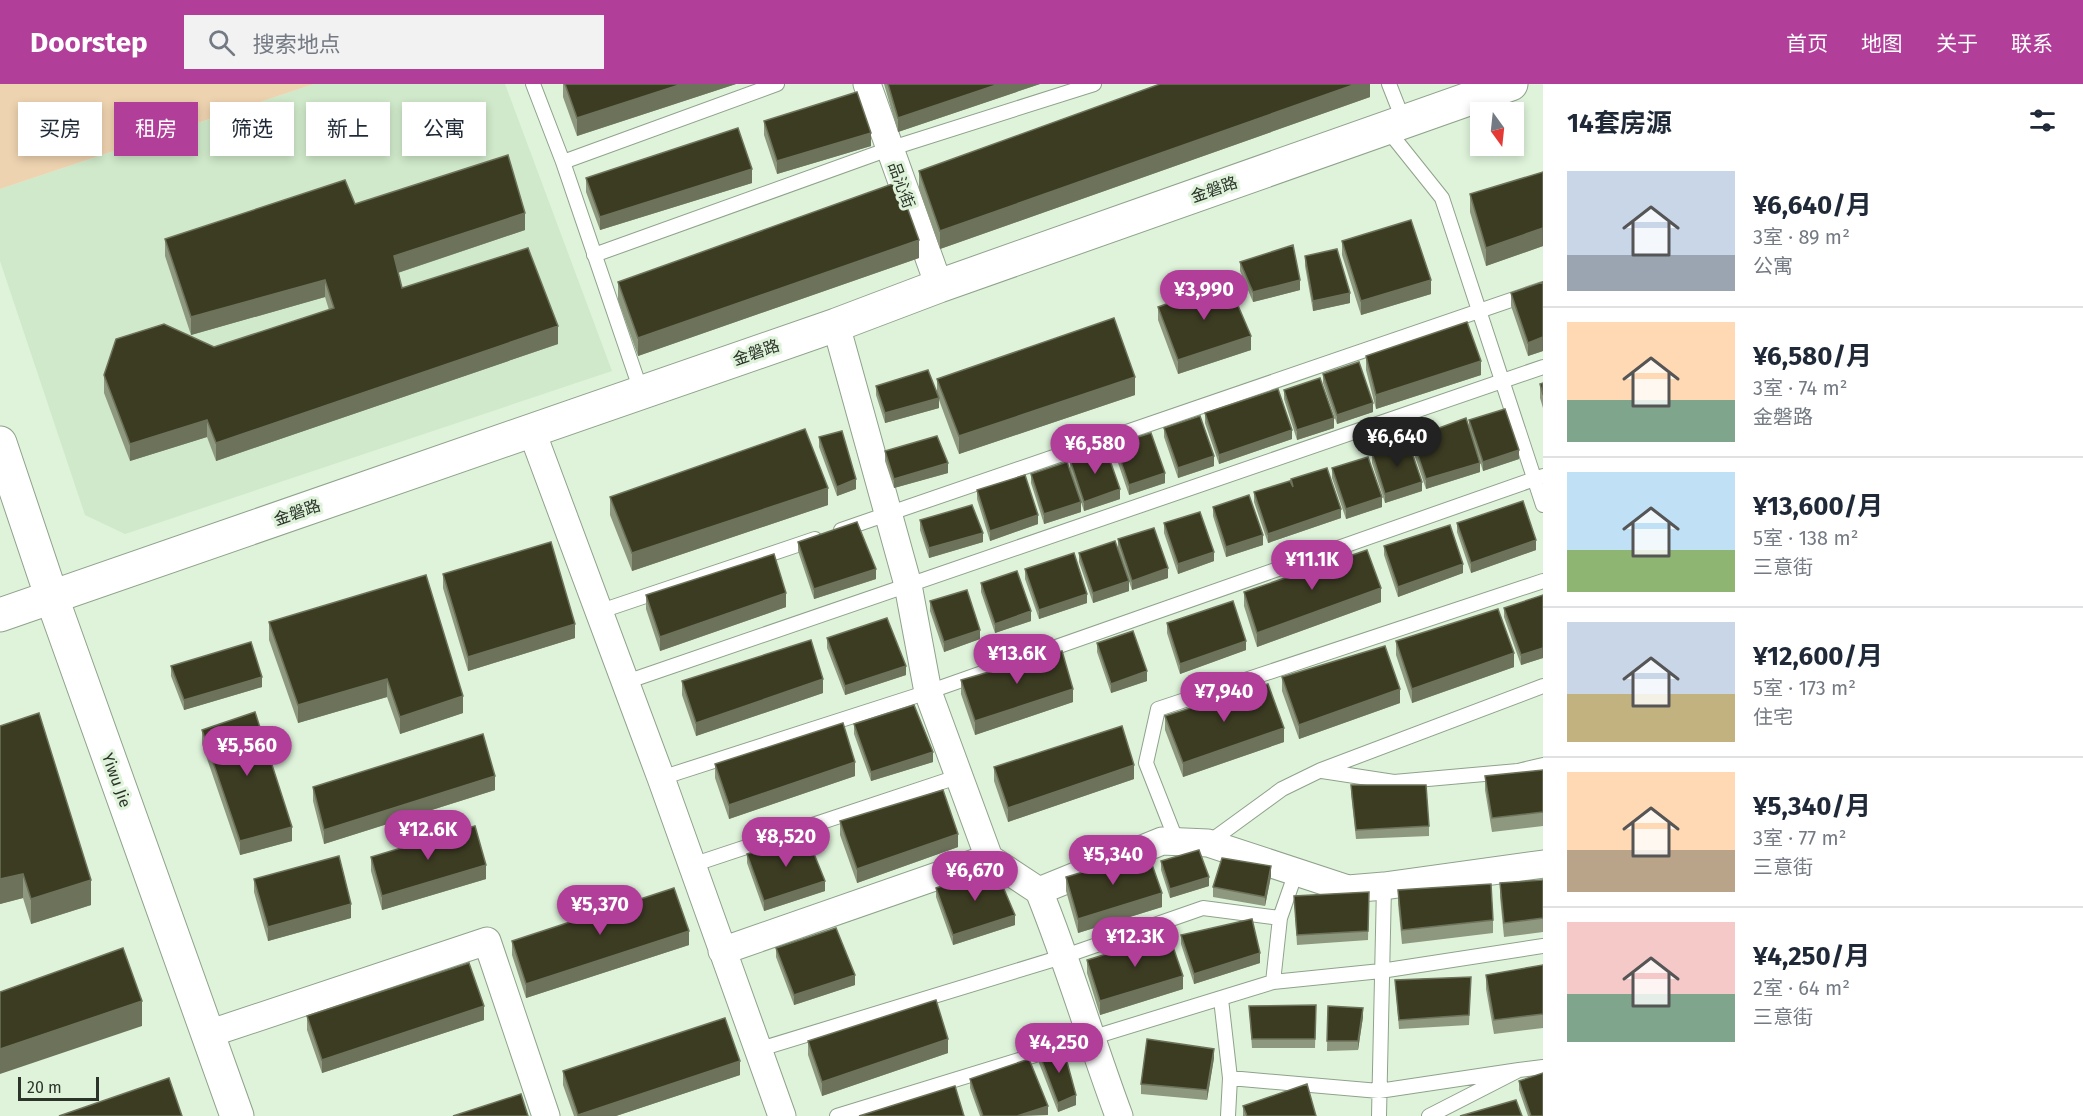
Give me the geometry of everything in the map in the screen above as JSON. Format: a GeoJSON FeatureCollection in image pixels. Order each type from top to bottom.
{"type":"FeatureCollection","features":[{"type":"Feature","properties":{"kind":"street","name":"品沁街"},"geometry":{"type":"LineString","coordinates":[[867,84],[939,286]]}},
{"type":"Feature","properties":{"kind":"street","name":"金磐路"},"geometry":{"type":"LineString","coordinates":[[0,615],[836,325],[939,286],[1511,84]]}},
{"type":"Feature","properties":{"kind":"street"},"geometry":{"type":"LineString","coordinates":[[836,325],[908,585],[928,692],[957,777],[989,858],[1039,891],[1065,956],[1089,1037],[1119,1116]]}},
{"type":"Feature","properties":{"kind":"street"},"geometry":{"type":"LineString","coordinates":[[531,429],[626,682],[782,1116]]}},
{"type":"Feature","properties":{"kind":"street","name":"Yiwu Jie"},"geometry":{"type":"LineString","coordinates":[[0,443],[52,598],[237,1116]]}},
{"type":"Feature","properties":{"kind":"street"},"geometry":{"type":"LineString","coordinates":[[1039,891],[1162,841],[1208,843],[1348,889],[1543,864]]}},
{"type":"Feature","properties":{"kind":"street"},"geometry":{"type":"LineString","coordinates":[[722,951],[989,858]]}},
{"type":"Feature","properties":{"kind":"street"},"geometry":{"type":"LineString","coordinates":[[208,1034],[487,941],[546,1116]]}},
{"type":"Feature","properties":{"kind":"lane"},"geometry":{"type":"LineString","coordinates":[[533,84],[563,162],[641,391]]}},
{"type":"Feature","properties":{"kind":"lane"},"geometry":{"type":"LineString","coordinates":[[563,162],[777,84]]}},
{"type":"Feature","properties":{"kind":"lane"},"geometry":{"type":"LineString","coordinates":[[594,255],[889,149],[1094,84]]}},
{"type":"Feature","properties":{"kind":"lane"},"geometry":{"type":"LineString","coordinates":[[1389,84],[1395,125],[1442,198],[1501,381],[1539,478],[1543,505]]}},
{"type":"Feature","properties":{"kind":"lane"},"geometry":{"type":"LineString","coordinates":[[598,612],[1543,289]]}},
{"type":"Feature","properties":{"kind":"lane"},"geometry":{"type":"LineString","coordinates":[[626,682],[1543,367]]}},
{"type":"Feature","properties":{"kind":"lane"},"geometry":{"type":"LineString","coordinates":[[661,778],[928,692],[1539,478]]}},
{"type":"Feature","properties":{"kind":"lane"},"geometry":{"type":"LineString","coordinates":[[1177,842],[1146,763],[1158,710],[1543,581]]}},
{"type":"Feature","properties":{"kind":"lane"},"geometry":{"type":"LineString","coordinates":[[1208,843],[1282,789],[1321,771],[1543,686]]}},
{"type":"Feature","properties":{"kind":"lane"},"geometry":{"type":"LineString","coordinates":[[1321,771],[1394,782],[1518,771],[1543,765]]}},
{"type":"Feature","properties":{"kind":"lane"},"geometry":{"type":"LineString","coordinates":[[692,865],[957,777]]}},
{"type":"Feature","properties":{"kind":"lane"},"geometry":{"type":"LineString","coordinates":[[1273,982],[1280,918],[1296,872]]}},
{"type":"Feature","properties":{"kind":"lane"},"geometry":{"type":"LineString","coordinates":[[1379,1116],[1384,886]]}},
{"type":"Feature","properties":{"kind":"lane"},"geometry":{"type":"LineString","coordinates":[[757,1050],[1065,956],[1203,908],[1280,918]]}},
{"type":"Feature","properties":{"kind":"lane"},"geometry":{"type":"LineString","coordinates":[[837,1116],[1273,982],[1381,971],[1543,946]]}},
{"type":"Feature","properties":{"kind":"lane"},"geometry":{"type":"LineString","coordinates":[[1221,999],[1230,1078],[1228,1116]]}},
{"type":"Feature","properties":{"kind":"lane"},"geometry":{"type":"LineString","coordinates":[[1230,1078],[1379,1091],[1543,1067]]}},
{"type":"Feature","properties":{"kind":"lane"},"geometry":{"type":"LineString","coordinates":[[1429,1116],[1519,1070]]}},
{"type":"Feature","properties":{"kind":"shaded area"},"geometry":{"type":"Polygon","coordinates":[[[0,84],[314,84],[260,102],[210,102],[210,119],[198,123],[198,102],[114,102],[114,151],[102,155],[102,102],[18,102],[18,156],[99,156],[0,189],[0,84]]]}},
{"type":"Feature","properties":{"kind":"shaded area"},"geometry":{"type":"Polygon","coordinates":[[[314,84],[505,84],[612,371],[125,534],[85,515],[0,261],[0,189],[114,151],[114,156],[198,156],[198,123],[210,119],[210,156],[294,156],[294,102],[260,102],[314,84]]]}},
{"type":"Feature","properties":{"kind":"building"},"geometry":{"type":"Polygon","coordinates":[[[565,84],[682,84],[577,118],[565,84]]]}},
{"type":"Feature","properties":{"kind":"building"},"geometry":{"type":"Polygon","coordinates":[[[888,84],[999,84],[898,118],[888,84]]]}},
{"type":"Feature","properties":{"kind":"building"},"geometry":{"type":"Polygon","coordinates":[[[1160,84],[1356,84],[940,231],[919,171],[1160,84]]]}},
{"type":"Feature","properties":{"kind":"building"},"geometry":{"type":"Polygon","coordinates":[[[857,92],[871,133],[777,161],[764,121],[857,92]]]}},
{"type":"Feature","properties":{"kind":"building"},"geometry":{"type":"Polygon","coordinates":[[[738,128],[752,169],[600,217],[586,178],[738,128]]]}},
{"type":"Feature","properties":{"kind":"building"},"geometry":{"type":"Polygon","coordinates":[[[508,155],[525,213],[394,256],[402,288],[528,248],[558,326],[216,443],[207,420],[130,444],[104,375],[116,339],[164,324],[214,347],[334,308],[325,280],[191,317],[165,239],[345,180],[355,204],[508,155]]]}},
{"type":"Feature","properties":{"kind":"building"},"geometry":{"type":"Polygon","coordinates":[[[1543,172],[1543,228],[1486,248],[1470,194],[1543,172]]]}},
{"type":"Feature","properties":{"kind":"building"},"geometry":{"type":"Polygon","coordinates":[[[898,182],[919,240],[638,338],[618,282],[898,182]]]}},
{"type":"Feature","properties":{"kind":"building"},"geometry":{"type":"Polygon","coordinates":[[[1411,220],[1431,280],[1361,301],[1342,241],[1411,220]]]}},
{"type":"Feature","properties":{"kind":"building"},"geometry":{"type":"Polygon","coordinates":[[[1293,245],[1300,280],[1253,292],[1240,262],[1293,245]]]}},
{"type":"Feature","properties":{"kind":"building"},"geometry":{"type":"Polygon","coordinates":[[[1337,249],[1350,293],[1313,301],[1305,256],[1337,249]]]}},
{"type":"Feature","properties":{"kind":"building"},"geometry":{"type":"Polygon","coordinates":[[[1228,282],[1251,336],[1178,360],[1158,307],[1228,282]]]}},
{"type":"Feature","properties":{"kind":"building"},"geometry":{"type":"Polygon","coordinates":[[[1543,282],[1543,337],[1528,343],[1511,293],[1543,282]]]}},
{"type":"Feature","properties":{"kind":"building"},"geometry":{"type":"Polygon","coordinates":[[[1114,318],[1135,377],[959,436],[937,379],[1114,318]]]}},
{"type":"Feature","properties":{"kind":"building"},"geometry":{"type":"Polygon","coordinates":[[[1467,322],[1481,361],[1376,395],[1366,356],[1467,322]]]}},
{"type":"Feature","properties":{"kind":"building"},"geometry":{"type":"Polygon","coordinates":[[[1359,362],[1373,403],[1337,415],[1323,374],[1359,362]]]}},
{"type":"Feature","properties":{"kind":"building"},"geometry":{"type":"Polygon","coordinates":[[[928,370],[939,398],[885,413],[876,386],[928,370]]]}},
{"type":"Feature","properties":{"kind":"building"},"geometry":{"type":"Polygon","coordinates":[[[1320,378],[1334,418],[1297,430],[1284,390],[1320,378]]]}},
{"type":"Feature","properties":{"kind":"building"},"geometry":{"type":"Polygon","coordinates":[[[1278,389],[1292,430],[1219,455],[1205,413],[1278,389]]]}},
{"type":"Feature","properties":{"kind":"building"},"geometry":{"type":"Polygon","coordinates":[[[1505,409],[1519,450],[1483,462],[1469,420],[1505,409]]]}},
{"type":"Feature","properties":{"kind":"building"},"geometry":{"type":"Polygon","coordinates":[[[1200,416],[1214,456],[1178,468],[1164,428],[1200,416]]]}},
{"type":"Feature","properties":{"kind":"building"},"geometry":{"type":"Polygon","coordinates":[[[1466,418],[1480,463],[1426,479],[1412,438],[1466,418]]]}},
{"type":"Feature","properties":{"kind":"building"},"geometry":{"type":"Polygon","coordinates":[[[805,429],[828,488],[632,553],[610,497],[805,429]]]}},
{"type":"Feature","properties":{"kind":"building"},"geometry":{"type":"Polygon","coordinates":[[[842,431],[856,479],[837,487],[819,437],[842,431]]]}},
{"type":"Feature","properties":{"kind":"building"},"geometry":{"type":"Polygon","coordinates":[[[1151,433],[1165,473],[1129,485],[1115,444],[1151,433]]]}},
{"type":"Feature","properties":{"kind":"building"},"geometry":{"type":"Polygon","coordinates":[[[937,436],[948,463],[894,479],[885,451],[937,436]]]}},
{"type":"Feature","properties":{"kind":"building"},"geometry":{"type":"Polygon","coordinates":[[[1408,441],[1422,482],[1385,494],[1372,453],[1408,441]]]}},
{"type":"Feature","properties":{"kind":"building"},"geometry":{"type":"Polygon","coordinates":[[[1106,449],[1120,489],[1084,502],[1070,460],[1106,449]]]}},
{"type":"Feature","properties":{"kind":"building"},"geometry":{"type":"Polygon","coordinates":[[[1368,457],[1382,497],[1346,509],[1332,468],[1368,457]]]}},
{"type":"Feature","properties":{"kind":"building"},"geometry":{"type":"Polygon","coordinates":[[[1067,462],[1081,502],[1044,514],[1031,474],[1067,462]]]}},
{"type":"Feature","properties":{"kind":"building"},"geometry":{"type":"Polygon","coordinates":[[[1327,468],[1341,509],[1268,534],[1254,492],[1290,481],[1293,487],[1291,479],[1327,468]]]}},
{"type":"Feature","properties":{"kind":"building"},"geometry":{"type":"Polygon","coordinates":[[[1025,475],[1038,515],[990,531],[977,490],[1025,475]]]}},
{"type":"Feature","properties":{"kind":"building"},"geometry":{"type":"Polygon","coordinates":[[[1249,495],[1263,535],[1226,547],[1213,507],[1249,495]]]}},
{"type":"Feature","properties":{"kind":"building"},"geometry":{"type":"Polygon","coordinates":[[[1523,501],[1536,540],[1471,563],[1457,523],[1523,501]]]}},
{"type":"Feature","properties":{"kind":"building"},"geometry":{"type":"Polygon","coordinates":[[[972,505],[983,533],[929,548],[920,520],[972,505]]]}},
{"type":"Feature","properties":{"kind":"building"},"geometry":{"type":"Polygon","coordinates":[[[1200,512],[1214,552],[1178,564],[1164,523],[1200,512]]]}},
{"type":"Feature","properties":{"kind":"building"},"geometry":{"type":"Polygon","coordinates":[[[857,522],[876,569],[814,589],[798,542],[857,522]]]}},
{"type":"Feature","properties":{"kind":"building"},"geometry":{"type":"Polygon","coordinates":[[[1450,525],[1463,564],[1398,587],[1384,546],[1450,525]]]}},
{"type":"Feature","properties":{"kind":"building"},"geometry":{"type":"Polygon","coordinates":[[[1154,528],[1168,568],[1132,581],[1118,539],[1154,528]]]}},
{"type":"Feature","properties":{"kind":"building"},"geometry":{"type":"Polygon","coordinates":[[[1115,541],[1129,581],[1093,593],[1079,553],[1115,541]]]}},
{"type":"Feature","properties":{"kind":"building"},"geometry":{"type":"Polygon","coordinates":[[[551,542],[575,624],[468,657],[443,574],[551,542]]]}},
{"type":"Feature","properties":{"kind":"building"},"geometry":{"type":"Polygon","coordinates":[[[1367,550],[1381,588],[1257,633],[1244,592],[1367,550]]]}},
{"type":"Feature","properties":{"kind":"building"},"geometry":{"type":"Polygon","coordinates":[[[1074,553],[1087,594],[1039,610],[1025,569],[1074,553]]]}},
{"type":"Feature","properties":{"kind":"building"},"geometry":{"type":"Polygon","coordinates":[[[774,554],[786,593],[660,637],[646,595],[774,554]]]}},
{"type":"Feature","properties":{"kind":"building"},"geometry":{"type":"Polygon","coordinates":[[[1017,571],[1031,611],[995,624],[981,583],[1017,571]]]}},
{"type":"Feature","properties":{"kind":"building"},"geometry":{"type":"Polygon","coordinates":[[[426,575],[463,696],[400,717],[387,679],[298,705],[269,622],[426,575]]]}},
{"type":"Feature","properties":{"kind":"building"},"geometry":{"type":"Polygon","coordinates":[[[967,590],[980,630],[944,642],[930,601],[967,590]]]}},
{"type":"Feature","properties":{"kind":"building"},"geometry":{"type":"Polygon","coordinates":[[[1543,595],[1543,648],[1521,655],[1504,608],[1543,595]]]}},
{"type":"Feature","properties":{"kind":"building"},"geometry":{"type":"Polygon","coordinates":[[[1233,601],[1246,641],[1180,664],[1167,623],[1233,601]]]}},
{"type":"Feature","properties":{"kind":"building"},"geometry":{"type":"Polygon","coordinates":[[[1498,609],[1514,653],[1412,689],[1396,641],[1498,609]]]}},
{"type":"Feature","properties":{"kind":"building"},"geometry":{"type":"Polygon","coordinates":[[[887,618],[906,666],[845,686],[827,638],[887,618]]]}},
{"type":"Feature","properties":{"kind":"building"},"geometry":{"type":"Polygon","coordinates":[[[1133,631],[1147,671],[1111,684],[1097,643],[1133,631]]]}},
{"type":"Feature","properties":{"kind":"building"},"geometry":{"type":"Polygon","coordinates":[[[811,640],[823,679],[696,723],[682,681],[811,640]]]}},
{"type":"Feature","properties":{"kind":"building"},"geometry":{"type":"Polygon","coordinates":[[[251,642],[262,677],[184,700],[171,666],[251,642]]]}},
{"type":"Feature","properties":{"kind":"building"},"geometry":{"type":"Polygon","coordinates":[[[1385,646],[1400,689],[1299,725],[1282,677],[1385,646]]]}},
{"type":"Feature","properties":{"kind":"building"},"geometry":{"type":"Polygon","coordinates":[[[1062,651],[1073,689],[975,721],[961,680],[1062,651]]]}},
{"type":"Feature","properties":{"kind":"building"},"geometry":{"type":"Polygon","coordinates":[[[1268,684],[1284,728],[1183,763],[1165,716],[1268,684]]]}},
{"type":"Feature","properties":{"kind":"building"},"geometry":{"type":"Polygon","coordinates":[[[914,705],[933,752],[871,772],[854,724],[914,705]]]}},
{"type":"Feature","properties":{"kind":"building"},"geometry":{"type":"Polygon","coordinates":[[[255,712],[292,827],[240,841],[202,730],[255,712]]]}},
{"type":"Feature","properties":{"kind":"building"},"geometry":{"type":"Polygon","coordinates":[[[39,713],[91,880],[31,899],[23,874],[0,879],[0,726],[39,713]]]}},
{"type":"Feature","properties":{"kind":"building"},"geometry":{"type":"Polygon","coordinates":[[[843,723],[855,762],[729,805],[715,764],[843,723]]]}},
{"type":"Feature","properties":{"kind":"building"},"geometry":{"type":"Polygon","coordinates":[[[1122,726],[1134,765],[1008,808],[994,767],[1122,726]]]}},
{"type":"Feature","properties":{"kind":"building"},"geometry":{"type":"Polygon","coordinates":[[[483,734],[495,776],[324,830],[313,787],[483,734]]]}},
{"type":"Feature","properties":{"kind":"building"},"geometry":{"type":"Polygon","coordinates":[[[1543,770],[1543,812],[1492,818],[1485,776],[1543,770]]]}},
{"type":"Feature","properties":{"kind":"building"},"geometry":{"type":"Polygon","coordinates":[[[1351,785],[1426,785],[1429,826],[1356,830],[1351,785]]]}},
{"type":"Feature","properties":{"kind":"building"},"geometry":{"type":"Polygon","coordinates":[[[943,790],[958,834],[857,869],[840,821],[943,790]]]}},
{"type":"Feature","properties":{"kind":"building"},"geometry":{"type":"Polygon","coordinates":[[[475,826],[486,865],[382,896],[371,857],[475,826]]]}},
{"type":"Feature","properties":{"kind":"building"},"geometry":{"type":"Polygon","coordinates":[[[806,834],[825,881],[764,901],[747,854],[806,834]]]}},
{"type":"Feature","properties":{"kind":"building"},"geometry":{"type":"Polygon","coordinates":[[[1199,850],[1209,877],[1170,889],[1161,861],[1199,850]]]}},
{"type":"Feature","properties":{"kind":"building"},"geometry":{"type":"Polygon","coordinates":[[[1148,853],[1162,893],[1078,919],[1066,877],[1148,853]]]}},
{"type":"Feature","properties":{"kind":"building"},"geometry":{"type":"Polygon","coordinates":[[[339,856],[351,904],[268,927],[254,879],[339,856]]]}},
{"type":"Feature","properties":{"kind":"building"},"geometry":{"type":"Polygon","coordinates":[[[1222,858],[1271,866],[1265,897],[1213,887],[1222,858]]]}},
{"type":"Feature","properties":{"kind":"building"},"geometry":{"type":"Polygon","coordinates":[[[995,868],[1015,915],[953,935],[936,888],[995,868]]]}},
{"type":"Feature","properties":{"kind":"building"},"geometry":{"type":"Polygon","coordinates":[[[1543,880],[1543,918],[1504,923],[1500,883],[1543,880]]]}},
{"type":"Feature","properties":{"kind":"building"},"geometry":{"type":"Polygon","coordinates":[[[1491,884],[1493,920],[1402,930],[1398,890],[1491,884]]]}},
{"type":"Feature","properties":{"kind":"building"},"geometry":{"type":"Polygon","coordinates":[[[674,888],[689,931],[526,984],[512,941],[674,888]]]}},
{"type":"Feature","properties":{"kind":"building"},"geometry":{"type":"Polygon","coordinates":[[[1369,892],[1368,931],[1297,935],[1294,896],[1369,892]]]}},
{"type":"Feature","properties":{"kind":"building"},"geometry":{"type":"Polygon","coordinates":[[[1252,919],[1260,953],[1194,974],[1181,935],[1252,919]]]}},
{"type":"Feature","properties":{"kind":"building"},"geometry":{"type":"Polygon","coordinates":[[[836,928],[855,975],[794,995],[776,948],[836,928]]]}},
{"type":"Feature","properties":{"kind":"building"},"geometry":{"type":"Polygon","coordinates":[[[1169,935],[1183,976],[1100,1001],[1087,960],[1169,935]]]}},
{"type":"Feature","properties":{"kind":"building"},"geometry":{"type":"Polygon","coordinates":[[[123,948],[142,1001],[0,1049],[0,992],[123,948]]]}},
{"type":"Feature","properties":{"kind":"building"},"geometry":{"type":"Polygon","coordinates":[[[469,963],[484,1006],[322,1060],[307,1016],[469,963]]]}},
{"type":"Feature","properties":{"kind":"building"},"geometry":{"type":"Polygon","coordinates":[[[1543,965],[1543,1014],[1494,1020],[1486,975],[1543,965]]]}},
{"type":"Feature","properties":{"kind":"building"},"geometry":{"type":"Polygon","coordinates":[[[1471,977],[1469,1015],[1399,1020],[1395,980],[1471,977]]]}},
{"type":"Feature","properties":{"kind":"building"},"geometry":{"type":"Polygon","coordinates":[[[936,1000],[948,1039],[822,1082],[808,1041],[936,1000]]]}},
{"type":"Feature","properties":{"kind":"building"},"geometry":{"type":"Polygon","coordinates":[[[1316,1005],[1315,1039],[1252,1039],[1249,1006],[1316,1005]]]}},
{"type":"Feature","properties":{"kind":"building"},"geometry":{"type":"Polygon","coordinates":[[[1328,1006],[1363,1008],[1358,1041],[1327,1041],[1328,1006]]]}},
{"type":"Feature","properties":{"kind":"building"},"geometry":{"type":"Polygon","coordinates":[[[725,1018],[740,1061],[578,1115],[563,1071],[725,1018]]]}},
{"type":"Feature","properties":{"kind":"building"},"geometry":{"type":"Polygon","coordinates":[[[1147,1039],[1214,1049],[1207,1090],[1141,1084],[1147,1039]]]}},
{"type":"Feature","properties":{"kind":"building"},"geometry":{"type":"Polygon","coordinates":[[[1063,1047],[1076,1095],[1058,1103],[1039,1053],[1063,1047]]]}},
{"type":"Feature","properties":{"kind":"building"},"geometry":{"type":"Polygon","coordinates":[[[1029,1059],[1048,1106],[1017,1116],[983,1116],[970,1079],[1029,1059]]]}},
{"type":"Feature","properties":{"kind":"building"},"geometry":{"type":"Polygon","coordinates":[[[1543,1073],[1543,1116],[1531,1116],[1519,1081],[1543,1073]]]}},
{"type":"Feature","properties":{"kind":"building"},"geometry":{"type":"Polygon","coordinates":[[[169,1078],[182,1116],[59,1116],[169,1078]]]}},
{"type":"Feature","properties":{"kind":"building"},"geometry":{"type":"Polygon","coordinates":[[[1307,1084],[1316,1116],[1247,1116],[1243,1106],[1307,1084]]]}},
{"type":"Feature","properties":{"kind":"building"},"geometry":{"type":"Polygon","coordinates":[[[955,1086],[964,1116],[859,1116],[955,1086]]]}},
{"type":"Feature","properties":{"kind":"building"},"geometry":{"type":"Polygon","coordinates":[[[521,1094],[528,1116],[453,1116],[521,1094]]]}},
{"type":"Feature","properties":{"kind":"building"},"geometry":{"type":"Polygon","coordinates":[[[1516,1100],[1522,1116],[1460,1116],[1516,1100]]]}}]}
